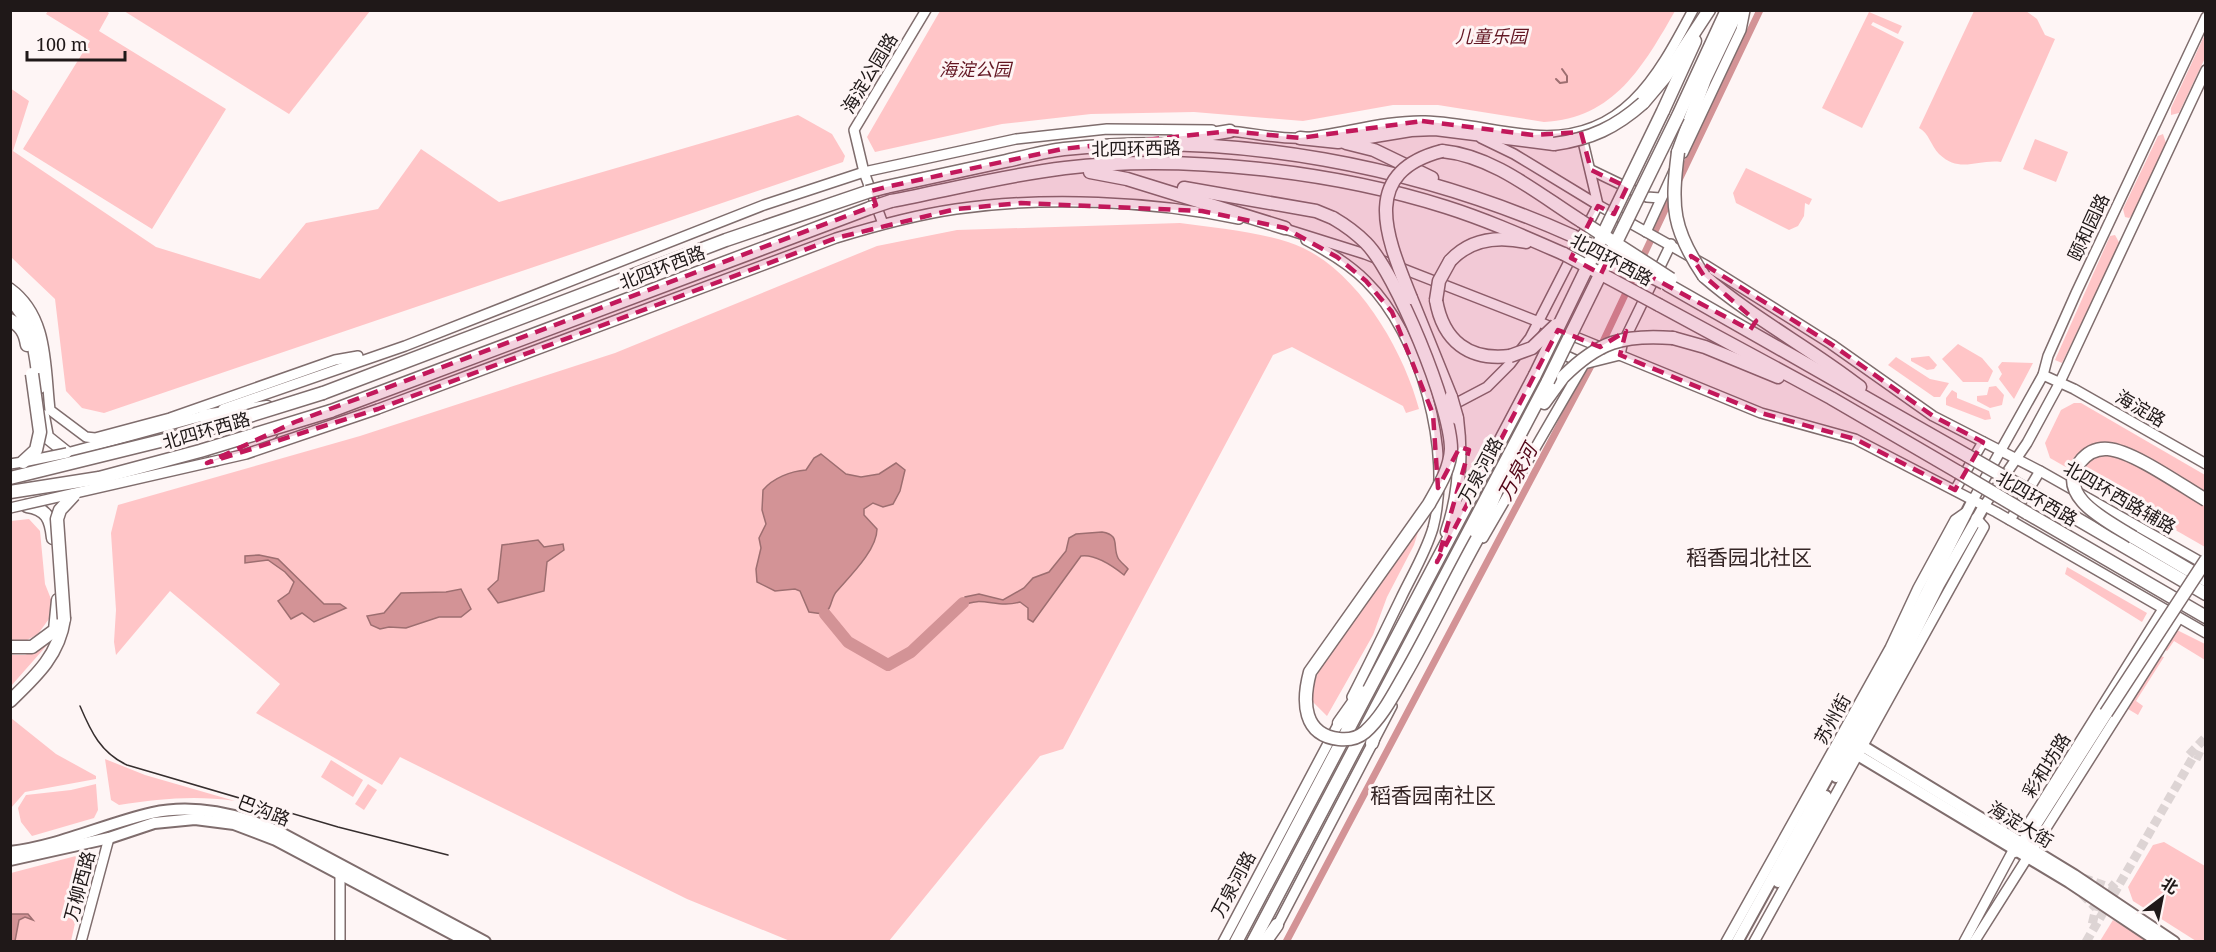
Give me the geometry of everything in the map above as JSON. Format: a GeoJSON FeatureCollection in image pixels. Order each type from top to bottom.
{"type":"FeatureCollection","features":[{"type":"Feature","properties":{"kind":"highway"},"geometry":{"type":"LineString","coordinates":[[1338,142],[1411,130],[1468,132],[1554,144],[1593,136],[1615,126],[1643,103],[1665,77],[1709,10]]}},
{"type":"Feature","properties":{"kind":"highway","name":"万泉河路"},"geometry":{"type":"LineString","coordinates":[[1236,942],[1574,299],[1709,10]]}},
{"type":"Feature","properties":{"kind":"highway","name":"万泉河路"},"geometry":{"type":"LineString","coordinates":[[1253,942],[1548,381],[1678,116],[1727,10]]}},
{"type":"Feature","properties":{"kind":"highway"},"geometry":{"type":"LineString","coordinates":[[1738,10],[1705,79],[1678,152],[1673,196],[1677,225],[1689,253],[1704,276],[1730,299],[1832,365],[1896,415]]}},
{"type":"Feature","properties":{"kind":"highway"},"geometry":{"type":"LineString","coordinates":[[1152,143],[1230,131]]}},
{"type":"Feature","properties":{"kind":"highway"},"geometry":{"type":"LineString","coordinates":[[1300,138],[1338,142],[1374,150],[1449,187]]}},
{"type":"Feature","properties":{"kind":"highway","name":"北四环西路"},"geometry":{"type":"LineString","coordinates":[[10,478],[201,431],[322,393],[726,240],[867,192],[1062,149],[1152,143],[1244,149],[1321,159],[1449,187],[1529,216],[1669,282],[2205,594]]}},
{"type":"Feature","properties":{"kind":"highway"},"geometry":{"type":"LineString","coordinates":[[1437,562],[1456,498],[1460,453],[1457,417],[1390,245],[1385,225],[1388,192],[1397,175],[1407,165],[1422,156],[1442,151],[1462,153],[1490,164],[1581,221],[1669,282]]}},
{"type":"Feature","properties":{"kind":"highway","name":"北四环西路"},"geometry":{"type":"LineString","coordinates":[[10,492],[99,478],[331,411],[891,201],[1065,168],[1166,164],[1244,168],[1320,179],[1445,206],[1499,225],[1564,254],[1831,398],[2205,617]]}},
{"type":"Feature","properties":{"kind":"highway"},"geometry":{"type":"LineString","coordinates":[[1065,168],[1316,211],[1333,218],[1367,244],[1393,282],[1443,402],[1451,448],[1445,475],[1429,504],[1310,672],[1304,693],[1308,719],[1325,738],[1347,740],[1363,734],[1377,720],[1426,638],[1477,539],[1509,454]]}},
{"type":"Feature","properties":{"kind":"highway"},"geometry":{"type":"LineString","coordinates":[[1127,179],[1285,228]]}},
{"type":"Feature","properties":{"kind":"highway"},"geometry":{"type":"LineString","coordinates":[[1564,254],[1524,242],[1495,239],[1472,244],[1450,261],[1439,281],[1436,300],[1443,326],[1462,347],[1485,357],[1510,356],[1524,352],[1538,343],[1553,329],[1574,299]]}},
{"type":"Feature","properties":{"kind":"highway"},"geometry":{"type":"LineString","coordinates":[[10,299],[28,321],[33,337],[47,436],[67,453]]}},
{"type":"Feature","properties":{"kind":"highway"},"geometry":{"type":"LineString","coordinates":[[10,320],[18,324],[25,334],[33,374],[40,432],[36,450],[17,463]]}},
{"type":"Feature","properties":{"kind":"highway"},"geometry":{"type":"LineString","coordinates":[[1518,438],[1563,377],[1582,358],[1602,345],[1646,336],[1672,338],[1705,347],[1831,398]]}},
{"type":"Feature","properties":{"kind":"highway"},"geometry":{"type":"LineString","coordinates":[[204,416],[289,403]]}},
{"type":"Feature","properties":{"kind":"highway"},"geometry":{"type":"LineString","coordinates":[[207,464],[296,422]]}},
{"type":"Feature","properties":{"kind":"highway"},"geometry":{"type":"LineString","coordinates":[[2205,500],[2124,453],[2108,449],[2093,450],[2080,462],[2073,476],[2079,496],[2090,510],[2205,580]]}},
{"type":"Feature","properties":{"kind":"highway"},"geometry":{"type":"LineString","coordinates":[[10,701],[50,660],[61,639],[64,619],[57,519],[60,510],[74,495]]}},
{"type":"Feature","properties":{"kind":"highway"},"geometry":{"type":"LineString","coordinates":[[10,647],[32,647],[55,630],[59,611],[51,523],[40,508],[27,506]]}},
{"type":"Feature","properties":{"kind":"highway"},"geometry":{"type":"LineString","coordinates":[[2022,849],[2106,713],[2205,562]]}},
{"type":"Feature","properties":{"kind":"highway"},"geometry":{"type":"LineString","coordinates":[[1338,723],[1388,655]]}},
{"type":"Feature","properties":{"kind":"highway"},"geometry":{"type":"LineString","coordinates":[[1372,743],[1390,679]]}},
{"type":"Feature","properties":{"kind":"highway"},"geometry":{"type":"LineString","coordinates":[[1267,942],[1278,925]]}},
{"type":"Feature","properties":{"kind":"main road","name":"苏州街"},"geometry":{"type":"LineString","coordinates":[[1745,942],[1853,746],[1970,516],[1973,500]]}},
{"type":"Feature","properties":{"kind":"main road","name":"苏州街"},"geometry":{"type":"LineString","coordinates":[[1970,516],[1984,506]]}},
{"type":"Feature","properties":{"kind":"main road","name":"苏州街"},"geometry":{"type":"LineString","coordinates":[[1737,942],[1853,746]]}},
{"type":"Feature","properties":{"kind":"main road","name":"海淀大街"},"geometry":{"type":"LineString","coordinates":[[1853,746],[2022,849],[2159,942]]}},
{"type":"Feature","properties":{"kind":"main road","name":"巴沟路"},"geometry":{"type":"LineString","coordinates":[[10,852],[68,840],[153,813],[221,812],[245,818],[278,831],[485,942]]}},
{"type":"Feature","properties":{"kind":"main road","name":"巴沟路"},"geometry":{"type":"LineString","coordinates":[[10,860],[108,838],[154,823],[179,819],[234,824],[276,840],[468,942]]}},
{"type":"Feature","properties":{"kind":"main road","name":"海淀大街"},"geometry":{"type":"LineString","coordinates":[[2022,849],[2074,875],[2174,942]]}},
{"type":"Feature","properties":{"kind":"street","name":"海淀公园路"},"geometry":{"type":"LineString","coordinates":[[883,224],[864,172],[854,130],[926,10]]}},
{"type":"Feature","properties":{"kind":"street"},"geometry":{"type":"LineString","coordinates":[[1433,414],[1460,403],[1487,387],[1510,364],[1530,338],[1598,206],[1581,132],[1602,125],[1622,113],[1640,94],[1672,50],[1693,10]]}},
{"type":"Feature","properties":{"kind":"street"},"geometry":{"type":"LineString","coordinates":[[1646,232],[1736,40],[1745,10]]}},
{"type":"Feature","properties":{"kind":"street","name":"颐和园路"},"geometry":{"type":"LineString","coordinates":[[1973,500],[2043,375],[2048,356],[2076,293],[2205,17]]}},
{"type":"Feature","properties":{"kind":"street"},"geometry":{"type":"LineString","coordinates":[[2205,70],[2059,384],[2017,458],[1984,506],[2176,621],[2205,633]]}},
{"type":"Feature","properties":{"kind":"street","name":"北四环西路"},"geometry":{"type":"LineString","coordinates":[[17,463],[67,453],[204,416],[405,346],[765,204],[864,172],[1016,139],[1107,129],[1230,131],[1300,138],[1422,121],[1533,135],[1557,136],[1581,132]]}},
{"type":"Feature","properties":{"kind":"street","name":"北四环西路"},"geometry":{"type":"LineString","coordinates":[[1468,132],[1514,154],[1598,206],[1669,243],[1831,344],[1933,416],[2017,458]]}},
{"type":"Feature","properties":{"kind":"street"},"geometry":{"type":"LineString","coordinates":[[1591,170],[1647,197],[1660,198]]}},
{"type":"Feature","properties":{"kind":"street","name":"北四环西路"},"geometry":{"type":"LineString","coordinates":[[10,508],[27,506],[246,454],[378,409],[826,242],[883,224],[956,208],[1021,203],[1107,204],[1203,211],[1285,228],[1365,254],[1761,413],[1855,439],[1984,506]]}},
{"type":"Feature","properties":{"kind":"street","name":"万泉河路"},"geometry":{"type":"LineString","coordinates":[[1223,942],[1385,634],[1432,529],[1437,506],[1439,455],[1433,414],[1392,312],[1366,281],[1337,257],[1285,228]]}},
{"type":"Feature","properties":{"kind":"street"},"geometry":{"type":"LineString","coordinates":[[1530,338],[1584,364],[1616,354],[1669,243]]}},
{"type":"Feature","properties":{"kind":"street"},"geometry":{"type":"LineString","coordinates":[[10,288],[33,309],[41,330],[50,410],[86,437],[95,438],[170,418],[335,360],[405,346]]}},
{"type":"Feature","properties":{"kind":"street","name":"万泉河路"},"geometry":{"type":"LineString","coordinates":[[1278,925],[1372,743],[1492,522],[1584,364]]}},
{"type":"Feature","properties":{"kind":"street","name":"海淀路"},"geometry":{"type":"LineString","coordinates":[[2043,375],[2074,389],[2205,464]]}},
{"type":"Feature","properties":{"kind":"street"},"geometry":{"type":"LineString","coordinates":[[1955,490],[1983,442]]}},
{"type":"Feature","properties":{"kind":"street","name":"北四环西路辅路"},"geometry":{"type":"LineString","coordinates":[[2017,458],[2205,562]]}},
{"type":"Feature","properties":{"kind":"street"},"geometry":{"type":"LineString","coordinates":[[2010,520],[2040,471]]}},
{"type":"Feature","properties":{"kind":"street","name":"苏州街"},"geometry":{"type":"LineString","coordinates":[[1726,942],[1890,648],[1955,520],[1970,516]]}},
{"type":"Feature","properties":{"kind":"street","name":"彩和坊路"},"geometry":{"type":"LineString","coordinates":[[1964,942],[2022,849],[2161,612]]}},
{"type":"Feature","properties":{"kind":"street","name":"彩和坊路"},"geometry":{"type":"LineString","coordinates":[[1974,942],[2022,849],[2176,621]]}},
{"type":"Feature","properties":{"kind":"street","name":"苏州街"},"geometry":{"type":"LineString","coordinates":[[1754,942],[1853,746]]}},
{"type":"Feature","properties":{"kind":"street","name":"万柳西路"},"geometry":{"type":"LineString","coordinates":[[81,942],[108,838]]}},
{"type":"Feature","properties":{"kind":"street"},"geometry":{"type":"LineString","coordinates":[[340,873],[340,942]]}},
{"type":"Feature","properties":{"kind":"highlighted area"},"geometry":{"type":"Polygon","coordinates":[[[1422,121],[1533,135],[1581,132],[1591,170],[1627,187],[1614,214],[1598,206],[1571,258],[1601,274],[1610,255],[1750,330],[1756,321],[1704,276],[1691,256],[1831,344],[1933,416],[1983,442],[1955,490],[1855,439],[1761,413],[1620,355],[1626,331],[1600,347],[1558,330],[1437,562],[1469,450],[1460,447],[1438,488],[1433,414],[1392,312],[1366,281],[1337,257],[1285,228],[1202,211],[1021,203],[956,209],[836,238],[378,409],[207,463],[295,422],[876,205],[871,191],[1062,149],[1230,131],[1300,138],[1422,121]]]}},
{"type":"Feature","properties":{"kind":"green space"},"geometry":{"type":"Polygon","coordinates":[[[48,11],[106,11],[109,13],[99,31],[226,109],[152,229],[23,149],[90,41],[46,14],[48,11]]]}},
{"type":"Feature","properties":{"kind":"green space"},"geometry":{"type":"Polygon","coordinates":[[[124,11],[370,11],[289,114],[124,11]]]}},
{"type":"Feature","properties":{"kind":"green space","name":"海淀公园"},"geometry":{"type":"Polygon","coordinates":[[[940,11],[1675,11],[1651,51],[1624,86],[1608,100],[1590,111],[1568,119],[1544,122],[1438,105],[1393,105],[1303,121],[1194,112],[1091,114],[1002,124],[875,152],[867,137],[940,11]]]}},
{"type":"Feature","properties":{"kind":"green space"},"geometry":{"type":"Polygon","coordinates":[[[1974,11],[2026,11],[2037,19],[2045,35],[2055,39],[2001,162],[1962,165],[1947,160],[1939,154],[1919,128],[1974,11]]]}},
{"type":"Feature","properties":{"kind":"green space"},"geometry":{"type":"Polygon","coordinates":[[[1869,12],[1902,26],[1898,34],[1873,22],[1871,25],[1904,42],[1862,128],[1822,108],[1869,12]]]}},
{"type":"Feature","properties":{"kind":"green space"},"geometry":{"type":"Polygon","coordinates":[[[2205,34],[2205,58],[2179,113],[2171,115],[2171,108],[2205,34]]]}},
{"type":"Feature","properties":{"kind":"green space"},"geometry":{"type":"Polygon","coordinates":[[[10,88],[29,101],[13,151],[156,247],[260,279],[306,223],[378,209],[421,149],[499,202],[798,115],[832,134],[845,156],[843,162],[104,413],[82,408],[66,391],[55,299],[11,257],[10,88]]]}},
{"type":"Feature","properties":{"kind":"green space"},"geometry":{"type":"Polygon","coordinates":[[[2163,134],[2166,143],[2135,213],[2129,218],[2125,217],[2123,209],[2158,136],[2163,134]]]}},
{"type":"Feature","properties":{"kind":"green space"},"geometry":{"type":"Polygon","coordinates":[[[2035,139],[2068,152],[2056,182],[2023,169],[2035,139]]]}},
{"type":"Feature","properties":{"kind":"green space"},"geometry":{"type":"Polygon","coordinates":[[[1746,168],[1812,199],[1809,205],[1805,203],[1804,216],[1798,226],[1789,230],[1736,203],[1733,193],[1746,168]]]}},
{"type":"Feature","properties":{"kind":"green space"},"geometry":{"type":"Polygon","coordinates":[[[1180,223],[1275,238],[1312,252],[1334,268],[1372,310],[1388,335],[1401,360],[1419,409],[1406,413],[1403,406],[1292,347],[1273,355],[1063,749],[1040,756],[889,941],[790,941],[687,899],[400,757],[382,785],[256,713],[280,684],[170,591],[116,655],[114,642],[116,610],[111,533],[118,505],[360,436],[615,353],[877,246],[957,230],[1180,223]]]}},
{"type":"Feature","properties":{"kind":"green space"},"geometry":{"type":"Polygon","coordinates":[[[2115,235],[2120,244],[2062,363],[2055,360],[2110,236],[2115,235]]]}},
{"type":"Feature","properties":{"kind":"green space"},"geometry":{"type":"Polygon","coordinates":[[[1958,344],[1982,358],[1993,371],[1988,382],[1963,382],[1942,359],[1958,344]]]}},
{"type":"Feature","properties":{"kind":"green space"},"geometry":{"type":"Polygon","coordinates":[[[1929,356],[1937,365],[1934,369],[1927,370],[1911,361],[1911,358],[1929,356]]]}},
{"type":"Feature","properties":{"kind":"green space"},"geometry":{"type":"Polygon","coordinates":[[[1896,357],[1930,379],[1949,383],[1940,397],[1934,397],[1888,365],[1896,357]]]}},
{"type":"Feature","properties":{"kind":"green space"},"geometry":{"type":"Polygon","coordinates":[[[2002,362],[2033,363],[2014,399],[1999,379],[2002,374],[1998,367],[2002,362]]]}},
{"type":"Feature","properties":{"kind":"green space"},"geometry":{"type":"Polygon","coordinates":[[[1996,386],[2004,395],[2002,405],[1990,408],[1977,401],[1977,396],[1987,395],[1989,387],[1996,386]]]}},
{"type":"Feature","properties":{"kind":"green space"},"geometry":{"type":"Polygon","coordinates":[[[1952,390],[1957,393],[1957,398],[1989,411],[1991,419],[1985,420],[1946,405],[1946,398],[1952,390]]]}},
{"type":"Feature","properties":{"kind":"green space"},"geometry":{"type":"Polygon","coordinates":[[[2074,403],[2081,403],[2205,475],[2205,547],[2050,458],[2045,443],[2061,410],[2074,403]]]}},
{"type":"Feature","properties":{"kind":"green space"},"geometry":{"type":"Polygon","coordinates":[[[29,519],[40,531],[45,584],[53,604],[51,616],[38,634],[27,640],[11,640],[11,521],[29,519]]]}},
{"type":"Feature","properties":{"kind":"green space"},"geometry":{"type":"Polygon","coordinates":[[[1419,529],[1414,545],[1387,597],[1373,635],[1327,716],[1313,702],[1313,685],[1321,666],[1419,529]]]}},
{"type":"Feature","properties":{"kind":"green space"},"geometry":{"type":"Polygon","coordinates":[[[2067,567],[2147,613],[2142,622],[2065,574],[2067,567]]]}},
{"type":"Feature","properties":{"kind":"green space"},"geometry":{"type":"Polygon","coordinates":[[[2177,630],[2205,644],[2205,660],[2174,641],[2167,651],[2164,649],[2177,630]]]}},
{"type":"Feature","properties":{"kind":"green space"},"geometry":{"type":"Polygon","coordinates":[[[48,644],[11,686],[11,655],[25,655],[48,644]]]}},
{"type":"Feature","properties":{"kind":"green space"},"geometry":{"type":"Polygon","coordinates":[[[2160,656],[2164,657],[2136,701],[2143,706],[2138,715],[2128,709],[2160,656]]]}},
{"type":"Feature","properties":{"kind":"green space"},"geometry":{"type":"Polygon","coordinates":[[[11,718],[56,754],[96,776],[96,779],[25,792],[11,808],[11,718]]]}},
{"type":"Feature","properties":{"kind":"green space"},"geometry":{"type":"Polygon","coordinates":[[[105,759],[145,775],[235,801],[177,798],[119,805],[111,800],[105,759]]]}},
{"type":"Feature","properties":{"kind":"green space"},"geometry":{"type":"Polygon","coordinates":[[[331,760],[363,780],[353,797],[321,777],[331,760]]]}},
{"type":"Feature","properties":{"kind":"green space"},"geometry":{"type":"Polygon","coordinates":[[[96,784],[98,810],[94,818],[32,836],[21,822],[18,808],[26,795],[71,790],[96,784]]]}},
{"type":"Feature","properties":{"kind":"green space"},"geometry":{"type":"Polygon","coordinates":[[[368,784],[377,790],[364,810],[355,804],[368,784]]]}},
{"type":"Feature","properties":{"kind":"green space"},"geometry":{"type":"Polygon","coordinates":[[[2164,842],[2205,866],[2205,941],[2196,941],[2133,901],[2128,887],[2153,845],[2164,842]]]}},
{"type":"Feature","properties":{"kind":"green space"},"geometry":{"type":"Polygon","coordinates":[[[91,852],[71,941],[11,942],[11,873],[91,852]]]}},
{"type":"Feature","properties":{"kind":"green space"},"geometry":{"type":"Polygon","coordinates":[[[2113,920],[2149,941],[2100,941],[2113,920]]]}},
{"type":"Feature","properties":{"kind":"shaded area"},"geometry":{"type":"Polygon","coordinates":[[[821,454],[846,474],[861,477],[879,474],[896,463],[905,470],[900,491],[893,504],[883,507],[873,503],[864,509],[864,515],[877,529],[873,545],[835,594],[823,614],[809,612],[800,591],[795,589],[775,591],[757,582],[756,569],[761,548],[759,538],[766,524],[762,510],[763,490],[783,476],[806,470],[814,458],[821,454]]]}},
{"type":"Feature","properties":{"kind":"shaded area"},"geometry":{"type":"Polygon","coordinates":[[[1102,532],[1114,538],[1116,554],[1128,569],[1124,575],[1099,559],[1081,556],[1033,622],[1028,619],[1028,608],[1020,602],[1004,604],[976,602],[963,606],[965,597],[979,594],[1003,600],[1024,588],[1033,578],[1049,572],[1066,551],[1069,538],[1076,534],[1102,532]]]}},
{"type":"Feature","properties":{"kind":"shaded area"},"geometry":{"type":"Polygon","coordinates":[[[538,540],[544,547],[563,544],[564,550],[547,562],[544,591],[498,603],[488,589],[498,580],[502,545],[538,540]]]}},
{"type":"Feature","properties":{"kind":"shaded area"},"geometry":{"type":"Polygon","coordinates":[[[259,555],[278,559],[324,604],[340,604],[346,608],[314,622],[302,613],[291,619],[278,601],[289,593],[294,582],[285,572],[268,560],[245,563],[245,556],[259,555]]]}},
{"type":"Feature","properties":{"kind":"shaded area"},"geometry":{"type":"Polygon","coordinates":[[[461,589],[471,609],[461,617],[439,617],[406,628],[380,629],[371,625],[367,616],[384,613],[401,593],[446,592],[461,589]]]}},
{"type":"Feature","properties":{"kind":"shaded area"},"geometry":{"type":"Polygon","coordinates":[[[11,914],[28,914],[33,920],[25,917],[19,920],[15,941],[11,941],[11,914]]]}},
{"type":"Feature","properties":{"kind":"waterway","name":"万泉河"},"geometry":{"type":"LineString","coordinates":[[1678,182],[1760,10]]}},
{"type":"Feature","properties":{"kind":"waterway"},"geometry":{"type":"LineString","coordinates":[[1556,79],[1560,83],[1567,82],[1567,76],[1562,69]]}},
{"type":"Feature","properties":{"kind":"waterway","name":"万泉河"},"geometry":{"type":"LineString","coordinates":[[1600,348],[1672,195]]}},
{"type":"Feature","properties":{"kind":"waterway","name":"万泉河"},"geometry":{"type":"LineString","coordinates":[[1286,942],[1594,360]]}},
{"type":"Feature","properties":{"kind":"waterway"},"geometry":{"type":"LineString","coordinates":[[825,614],[848,642],[888,665],[911,652],[963,603]]}},
{"type":"Feature","properties":{"kind":"tunnel"},"geometry":{"type":"LineString","coordinates":[[2189,755],[2206,737]]}},
{"type":"Feature","properties":{"kind":"tunnel"},"geometry":{"type":"LineString","coordinates":[[2086,942],[2195,754],[2206,759]]}},
{"type":"Feature","properties":{"kind":"tunnel"},"geometry":{"type":"LineString","coordinates":[[2083,878],[2111,888],[2118,880]]}},
{"type":"Feature","properties":{"kind":"tunnel"},"geometry":{"type":"LineString","coordinates":[[2082,894],[2096,908],[2092,925]]}},
{"type":"Feature","properties":{"kind":"tram line"},"geometry":{"type":"LineString","coordinates":[[80,706],[98,741],[110,754],[127,765],[338,827],[448,855]]}},
{"type":"Feature","properties":{"kind":"district","name":"稻香园北社区"},"geometry":{"type":"Point","coordinates":[1749,557]}},
{"type":"Feature","properties":{"kind":"district","name":"稻香园南社区"},"geometry":{"type":"Point","coordinates":[1433,795]}},
{"type":"Feature","properties":{"kind":"park label","name":"儿童乐园"},"geometry":{"type":"Point","coordinates":[1491,36]}}]}
